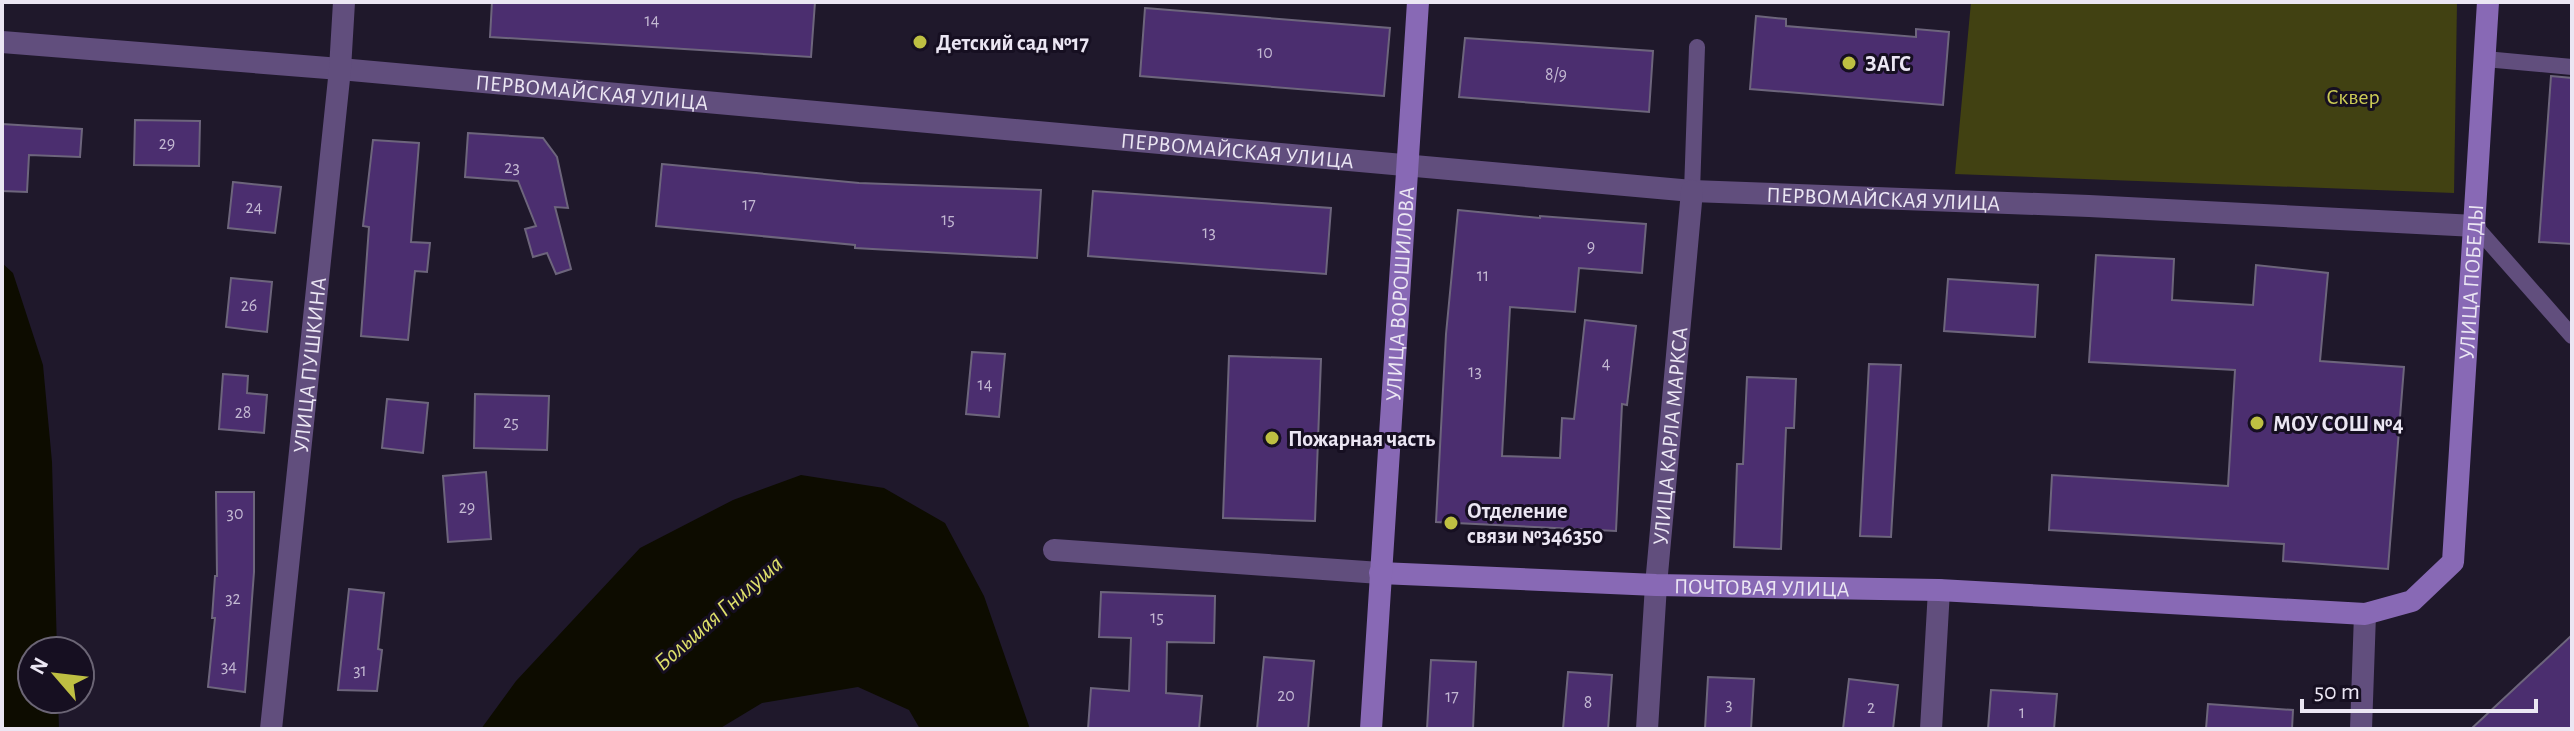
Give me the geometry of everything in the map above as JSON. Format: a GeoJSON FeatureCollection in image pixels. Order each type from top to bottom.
{"type":"FeatureCollection","features":[{"type":"Feature","properties":{"kind":"main road","name":"УЛИЦА ВОРОШИЛОВА"},"geometry":{"type":"LineString","coordinates":[[1371,729],[1410,165],[1418,2]]}},
{"type":"Feature","properties":{"kind":"main road","name":"УЛИЦА ПОБЕДЫ"},"geometry":{"type":"LineString","coordinates":[[2453,562],[2488,2]]}},
{"type":"Feature","properties":{"kind":"main road","name":"ПОЧТОВАЯ УЛИЦА"},"geometry":{"type":"LineString","coordinates":[[1380,573],[1656,585],[1939,590],[2365,614],[2412,601],[2453,562]]}},
{"type":"Feature","properties":{"kind":"street","name":"УЛИЦА ПУШКИНА"},"geometry":{"type":"LineString","coordinates":[[271,729],[340,69],[344,2]]}},
{"type":"Feature","properties":{"kind":"street","name":"ПЕРВОМАЙСКАЯ УЛИЦА"},"geometry":{"type":"LineString","coordinates":[[2,42],[340,69],[1692,191],[2089,206],[2475,226]]}},
{"type":"Feature","properties":{"kind":"street","name":"УЛИЦА КАРЛА МАРКСА"},"geometry":{"type":"LineString","coordinates":[[1647,729],[1656,585],[1692,191]]}},
{"type":"Feature","properties":{"kind":"street","name":"ПОЧТОВАЯ УЛИЦА"},"geometry":{"type":"LineString","coordinates":[[1054,550],[1380,573]]}},
{"type":"Feature","properties":{"kind":"street"},"geometry":{"type":"LineString","coordinates":[[1931,729],[1939,590]]}},
{"type":"Feature","properties":{"kind":"street"},"geometry":{"type":"LineString","coordinates":[[2361,729],[2365,614]]}},
{"type":"Feature","properties":{"kind":"lane"},"geometry":{"type":"LineString","coordinates":[[1692,191],[1697,47]]}},
{"type":"Feature","properties":{"kind":"lane"},"geometry":{"type":"LineString","coordinates":[[2485,59],[2572,67]]}},
{"type":"Feature","properties":{"kind":"lane"},"geometry":{"type":"LineString","coordinates":[[2475,226],[2572,336]]}},
{"type":"Feature","properties":{"kind":"green space","name":"Сквер"},"geometry":{"type":"Polygon","coordinates":[[[1971,2],[2457,2],[2454,193],[1955,174],[1971,2]]]}},
{"type":"Feature","properties":{"kind":"water"},"geometry":{"type":"Polygon","coordinates":[[[2,263],[13,273],[43,365],[52,462],[57,635],[16,635],[16,715],[59,715],[59,729],[2,729],[2,263]]]}},
{"type":"Feature","properties":{"kind":"water","name":"Большая Гнилуша"},"geometry":{"type":"Polygon","coordinates":[[[801,475],[884,488],[945,523],[984,596],[1030,729],[920,729],[909,710],[858,687],[762,703],[719,729],[481,729],[516,681],[640,548],[733,500],[801,475]]]}},
{"type":"Feature","properties":{"kind":"building"},"geometry":{"type":"Polygon","coordinates":[[[492,2],[815,2],[811,57],[490,37],[492,2]]]}},
{"type":"Feature","properties":{"kind":"building"},"geometry":{"type":"Polygon","coordinates":[[[1145,8],[1390,28],[1384,96],[1140,76],[1145,8]]]}},
{"type":"Feature","properties":{"kind":"building","name":"ЗАГС"},"geometry":{"type":"Polygon","coordinates":[[[1756,16],[1786,19],[1786,26],[1916,37],[1916,29],[1949,32],[1943,105],[1750,89],[1756,16]]]}},
{"type":"Feature","properties":{"kind":"building"},"geometry":{"type":"Polygon","coordinates":[[[1465,38],[1653,51],[1649,112],[1459,97],[1465,38]]]}},
{"type":"Feature","properties":{"kind":"building"},"geometry":{"type":"Polygon","coordinates":[[[2551,76],[2572,78],[2572,244],[2539,242],[2551,76]]]}},
{"type":"Feature","properties":{"kind":"building"},"geometry":{"type":"Polygon","coordinates":[[[135,120],[200,121],[199,166],[134,165],[135,120]]]}},
{"type":"Feature","properties":{"kind":"building"},"geometry":{"type":"Polygon","coordinates":[[[2,124],[82,129],[80,157],[29,155],[27,192],[2,191],[2,124]]]}},
{"type":"Feature","properties":{"kind":"building"},"geometry":{"type":"Polygon","coordinates":[[[468,133],[543,138],[557,157],[568,208],[555,207],[571,269],[556,274],[547,253],[533,257],[525,229],[536,226],[518,181],[465,177],[468,133]]]}},
{"type":"Feature","properties":{"kind":"building"},"geometry":{"type":"Polygon","coordinates":[[[373,140],[419,143],[411,242],[430,243],[427,272],[415,271],[408,340],[361,336],[369,227],[363,226],[373,140]]]}},
{"type":"Feature","properties":{"kind":"building"},"geometry":{"type":"Polygon","coordinates":[[[662,164],[859,183],[1041,190],[1037,258],[855,248],[855,245],[656,226],[662,164]]]}},
{"type":"Feature","properties":{"kind":"building"},"geometry":{"type":"Polygon","coordinates":[[[233,182],[281,187],[275,233],[228,228],[233,182]]]}},
{"type":"Feature","properties":{"kind":"building"},"geometry":{"type":"Polygon","coordinates":[[[1093,191],[1331,208],[1326,274],[1088,256],[1093,191]]]}},
{"type":"Feature","properties":{"kind":"building"},"geometry":{"type":"Polygon","coordinates":[[[1458,210],[1646,224],[1642,273],[1579,268],[1575,312],[1510,307],[1502,456],[1560,458],[1562,418],[1574,419],[1585,320],[1636,326],[1627,405],[1622,404],[1616,531],[1436,522],[1446,334],[1458,210]]]}},
{"type":"Feature","properties":{"kind":"building","name":"МОУ СОШ №4"},"geometry":{"type":"Polygon","coordinates":[[[2096,255],[2174,259],[2172,300],[2253,305],[2256,265],[2328,273],[2320,361],[2404,367],[2388,569],[2283,561],[2284,544],[2049,530],[2052,475],[2228,486],[2235,370],[2089,362],[2096,255]]]}},
{"type":"Feature","properties":{"kind":"building"},"geometry":{"type":"Polygon","coordinates":[[[231,278],[272,282],[267,332],[226,327],[231,278]]]}},
{"type":"Feature","properties":{"kind":"building"},"geometry":{"type":"Polygon","coordinates":[[[1948,279],[2038,285],[2035,337],[1944,331],[1948,279]]]}},
{"type":"Feature","properties":{"kind":"building"},"geometry":{"type":"Polygon","coordinates":[[[972,352],[1005,354],[999,417],[966,414],[972,352]]]}},
{"type":"Feature","properties":{"kind":"building","name":"Пожарная часть"},"geometry":{"type":"Polygon","coordinates":[[[1229,356],[1321,359],[1315,521],[1223,518],[1229,356]]]}},
{"type":"Feature","properties":{"kind":"building"},"geometry":{"type":"Polygon","coordinates":[[[1869,364],[1901,365],[1891,537],[1860,536],[1869,364]]]}},
{"type":"Feature","properties":{"kind":"building"},"geometry":{"type":"Polygon","coordinates":[[[223,374],[248,376],[247,393],[267,395],[264,433],[219,429],[223,374]]]}},
{"type":"Feature","properties":{"kind":"building"},"geometry":{"type":"Polygon","coordinates":[[[1747,377],[1796,379],[1794,428],[1786,428],[1781,549],[1734,547],[1737,464],[1743,464],[1747,377]]]}},
{"type":"Feature","properties":{"kind":"building"},"geometry":{"type":"Polygon","coordinates":[[[475,394],[549,396],[547,450],[474,448],[475,394]]]}},
{"type":"Feature","properties":{"kind":"building"},"geometry":{"type":"Polygon","coordinates":[[[387,399],[428,403],[423,453],[382,448],[387,399]]]}},
{"type":"Feature","properties":{"kind":"building"},"geometry":{"type":"Polygon","coordinates":[[[486,472],[491,539],[448,542],[443,476],[486,472]]]}},
{"type":"Feature","properties":{"kind":"building"},"geometry":{"type":"Polygon","coordinates":[[[216,492],[254,492],[254,572],[245,692],[208,687],[217,576],[216,492]]]}},
{"type":"Feature","properties":{"kind":"building"},"geometry":{"type":"Polygon","coordinates":[[[349,589],[384,593],[377,691],[338,690],[349,589]]]}},
{"type":"Feature","properties":{"kind":"building"},"geometry":{"type":"Polygon","coordinates":[[[1101,592],[1215,596],[1214,643],[1167,642],[1166,693],[1202,696],[1199,729],[1088,729],[1091,688],[1129,691],[1131,638],[1099,637],[1101,592]]]}},
{"type":"Feature","properties":{"kind":"building"},"geometry":{"type":"Polygon","coordinates":[[[2572,635],[2572,729],[2471,729],[2572,635]]]}},
{"type":"Feature","properties":{"kind":"building"},"geometry":{"type":"Polygon","coordinates":[[[1264,657],[1314,661],[1308,729],[1257,729],[1264,657]]]}},
{"type":"Feature","properties":{"kind":"building"},"geometry":{"type":"Polygon","coordinates":[[[1431,660],[1476,662],[1473,729],[1427,729],[1431,660]]]}},
{"type":"Feature","properties":{"kind":"building"},"geometry":{"type":"Polygon","coordinates":[[[1568,672],[1612,675],[1608,729],[1563,729],[1568,672]]]}},
{"type":"Feature","properties":{"kind":"building"},"geometry":{"type":"Polygon","coordinates":[[[1708,677],[1754,679],[1751,729],[1705,729],[1708,677]]]}},
{"type":"Feature","properties":{"kind":"building"},"geometry":{"type":"Polygon","coordinates":[[[1849,679],[1898,685],[1893,729],[1843,729],[1849,679]]]}},
{"type":"Feature","properties":{"kind":"building"},"geometry":{"type":"Polygon","coordinates":[[[1991,690],[2057,694],[2054,729],[1988,729],[1991,690]]]}},
{"type":"Feature","properties":{"kind":"building"},"geometry":{"type":"Polygon","coordinates":[[[2208,704],[2293,710],[2292,729],[2206,729],[2208,704]]]}},
{"type":"Feature","properties":{"kind":"place","name":"Детский сад №17"},"geometry":{"type":"Point","coordinates":[920,42]}},
{"type":"Feature","properties":{"kind":"place","name":"ЗАГС"},"geometry":{"type":"Point","coordinates":[1849,63]}},
{"type":"Feature","properties":{"kind":"place","name":"МОУ СОШ №4"},"geometry":{"type":"Point","coordinates":[2257,423]}},
{"type":"Feature","properties":{"kind":"place","name":"Пожарная часть"},"geometry":{"type":"Point","coordinates":[1272,438]}},
{"type":"Feature","properties":{"kind":"place","name":"Отделение связи №346350"},"geometry":{"type":"Point","coordinates":[1451,523]}}]}
